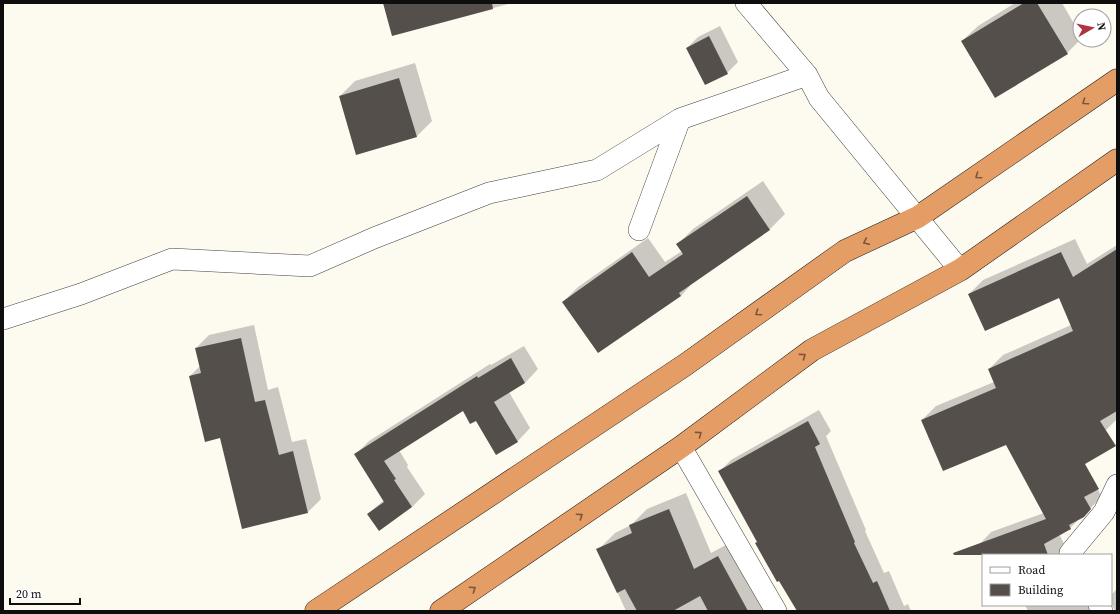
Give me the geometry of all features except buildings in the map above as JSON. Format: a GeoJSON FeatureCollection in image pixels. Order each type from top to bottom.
{"type":"FeatureCollection","features":[{"type":"Feature","properties":{"kind":"highway"},"geometry":{"type":"LineString","coordinates":[[316,611],[685,365],[845,251],[918,217],[1117,80]]}},
{"type":"Feature","properties":{"kind":"highway"},"geometry":{"type":"LineString","coordinates":[[441,611],[681,447],[812,350],[960,270],[1117,160]]}},
{"type":"Feature","properties":{"kind":"street"},"geometry":{"type":"LineString","coordinates":[[746,3],[807,75],[819,98],[960,270]]}},
{"type":"Feature","properties":{"kind":"street"},"geometry":{"type":"LineString","coordinates":[[3,319],[81,294],[172,259],[310,266],[374,238],[489,193],[597,170],[680,119],[807,75]]}},
{"type":"Feature","properties":{"kind":"street"},"geometry":{"type":"LineString","coordinates":[[639,230],[680,119]]}},
{"type":"Feature","properties":{"kind":"street"},"geometry":{"type":"LineString","coordinates":[[681,447],[776,611]]}},
{"type":"Feature","properties":{"kind":"street"},"geometry":{"type":"LineString","coordinates":[[1070,554],[1104,512],[1117,485]]}}]}
